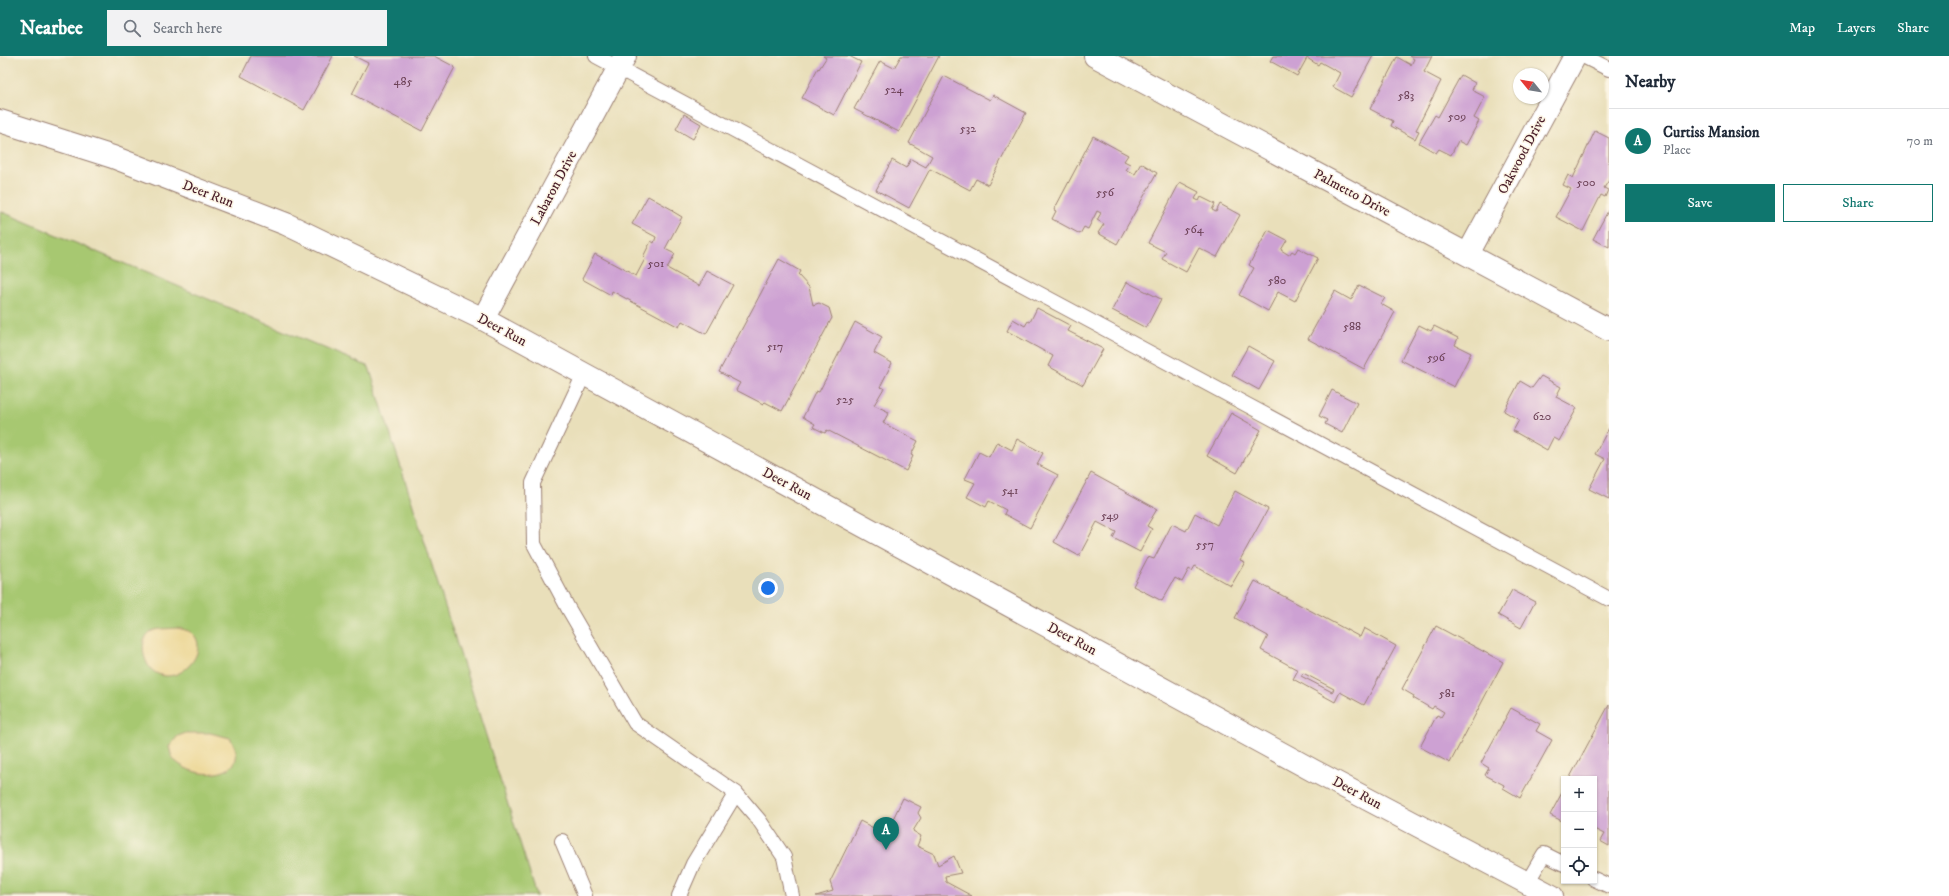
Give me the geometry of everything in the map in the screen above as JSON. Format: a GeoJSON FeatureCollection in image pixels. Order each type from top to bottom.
{"type":"FeatureCollection","features":[{"type":"Feature","properties":{"kind":"street","name":"Palmetto Drive"},"geometry":{"type":"LineString","coordinates":[[1096,56],[1609,330]]}},
{"type":"Feature","properties":{"kind":"street","name":"Oakwood Drive"},"geometry":{"type":"LineString","coordinates":[[1468,254],[1575,56]]}},
{"type":"Feature","properties":{"kind":"street","name":"Labaron Drive"},"geometry":{"type":"LineString","coordinates":[[483,319],[622,62]]}},
{"type":"Feature","properties":{"kind":"street","name":"Deer Run"},"geometry":{"type":"LineString","coordinates":[[0,121],[113,157],[286,224],[483,319],[1307,767],[1552,896]]}},
{"type":"Feature","properties":{"kind":"lane"},"geometry":{"type":"LineString","coordinates":[[596,56],[622,62],[1609,599]]}},
{"type":"Feature","properties":{"kind":"lane"},"geometry":{"type":"LineString","coordinates":[[1582,56],[1609,69]]}},
{"type":"Feature","properties":{"kind":"lane"},"geometry":{"type":"LineString","coordinates":[[584,374],[533,483],[534,544],[568,608],[635,723],[736,793],[759,820],[784,857],[792,896]]}},
{"type":"Feature","properties":{"kind":"lane"},"geometry":{"type":"LineString","coordinates":[[679,896],[693,864],[736,793]]}},
{"type":"Feature","properties":{"kind":"lane"},"geometry":{"type":"LineString","coordinates":[[562,841],[586,896]]}},
{"type":"Feature","properties":{"kind":"lane"},"geometry":{"type":"LineString","coordinates":[[1527,882],[1544,854],[1561,862]]}},
{"type":"Feature","properties":{"kind":"lane"},"geometry":{"type":"LineString","coordinates":[[1597,880],[1609,886]]}},
{"type":"Feature","properties":{"kind":"green space"},"geometry":{"type":"Polygon","coordinates":[[[0,211],[369,367],[537,896],[0,896],[0,211]]]}},
{"type":"Feature","properties":{"kind":"sand"},"geometry":{"type":"Polygon","coordinates":[[[177,628],[187,630],[192,633],[197,641],[198,650],[188,667],[180,673],[170,676],[160,675],[151,669],[146,661],[143,650],[144,640],[150,632],[159,629],[177,628]]]}},
{"type":"Feature","properties":{"kind":"sand"},"geometry":{"type":"Polygon","coordinates":[[[186,733],[210,733],[230,738],[235,748],[236,756],[234,763],[230,768],[215,773],[189,770],[172,758],[169,746],[178,736],[186,733]]]}},
{"type":"Feature","properties":{"kind":"building"},"geometry":{"type":"Polygon","coordinates":[[[251,56],[333,56],[304,110],[241,76],[251,56]]]}},
{"type":"Feature","properties":{"kind":"building"},"geometry":{"type":"Polygon","coordinates":[[[354,56],[434,56],[455,67],[422,131],[352,94],[368,63],[354,56]]]}},
{"type":"Feature","properties":{"kind":"building"},"geometry":{"type":"Polygon","coordinates":[[[823,56],[849,56],[861,62],[834,115],[802,98],[818,68],[819,69],[826,58],[823,56]]]}},
{"type":"Feature","properties":{"kind":"building"},"geometry":{"type":"Polygon","coordinates":[[[901,56],[939,56],[899,132],[854,109],[880,61],[894,68],[901,56]]]}},
{"type":"Feature","properties":{"kind":"building"},"geometry":{"type":"Polygon","coordinates":[[[1273,56],[1373,56],[1351,97],[1333,87],[1340,73],[1320,62],[1318,65],[1307,58],[1297,76],[1270,61],[1273,56]]]}},
{"type":"Feature","properties":{"kind":"building"},"geometry":{"type":"Polygon","coordinates":[[[1409,56],[1432,56],[1424,72],[1441,81],[1416,130],[1419,131],[1415,139],[1391,126],[1393,121],[1370,109],[1397,57],[1411,65],[1414,59],[1409,56]]]}},
{"type":"Feature","properties":{"kind":"building"},"geometry":{"type":"Polygon","coordinates":[[[1461,75],[1475,83],[1472,90],[1485,97],[1474,118],[1479,121],[1466,145],[1458,141],[1451,155],[1439,149],[1436,153],[1419,143],[1435,115],[1438,117],[1461,75]]]}},
{"type":"Feature","properties":{"kind":"building"},"geometry":{"type":"Polygon","coordinates":[[[944,76],[990,100],[993,95],[1026,113],[988,185],[976,179],[970,190],[930,169],[909,208],[876,190],[892,160],[906,168],[911,159],[926,167],[932,156],[909,143],[944,76]]]}},
{"type":"Feature","properties":{"kind":"building"},"geometry":{"type":"Polygon","coordinates":[[[684,114],[701,124],[693,139],[676,129],[684,114]]]}},
{"type":"Feature","properties":{"kind":"building"},"geometry":{"type":"Polygon","coordinates":[[[1595,131],[1609,138],[1609,180],[1604,188],[1608,190],[1605,197],[1601,195],[1583,231],[1556,217],[1571,189],[1563,185],[1568,175],[1573,178],[1595,131]]]}},
{"type":"Feature","properties":{"kind":"building"},"geometry":{"type":"Polygon","coordinates":[[[1093,136],[1128,155],[1124,161],[1130,164],[1126,170],[1135,174],[1141,163],[1157,173],[1117,244],[1098,233],[1104,224],[1097,220],[1101,213],[1097,211],[1088,229],[1084,227],[1080,234],[1052,219],[1056,211],[1054,210],[1093,136]]]}},
{"type":"Feature","properties":{"kind":"building"},"geometry":{"type":"Polygon","coordinates":[[[1180,182],[1199,192],[1195,199],[1199,201],[1201,197],[1215,204],[1212,210],[1216,212],[1220,204],[1240,215],[1217,257],[1199,248],[1186,272],[1162,259],[1166,252],[1148,243],[1180,182]]]}},
{"type":"Feature","properties":{"kind":"building"},"geometry":{"type":"Polygon","coordinates":[[[648,196],[673,210],[672,211],[682,217],[665,249],[675,254],[667,268],[699,286],[707,271],[733,285],[706,334],[682,321],[679,327],[612,291],[611,295],[582,279],[595,254],[636,276],[645,259],[643,257],[651,241],[654,243],[656,237],[632,224],[648,196]]]}},
{"type":"Feature","properties":{"kind":"building"},"geometry":{"type":"Polygon","coordinates":[[[1609,209],[1609,247],[1593,239],[1609,209]]]}},
{"type":"Feature","properties":{"kind":"building"},"geometry":{"type":"Polygon","coordinates":[[[1268,230],[1287,240],[1281,250],[1289,255],[1292,251],[1295,253],[1298,248],[1318,258],[1295,301],[1278,292],[1268,311],[1239,295],[1254,268],[1249,265],[1268,230]]]}},
{"type":"Feature","properties":{"kind":"building"},"geometry":{"type":"Polygon","coordinates":[[[779,259],[800,271],[798,275],[809,287],[813,305],[819,303],[829,308],[832,318],[782,411],[765,402],[763,404],[736,390],[740,383],[719,372],[779,259]]]}},
{"type":"Feature","properties":{"kind":"building"},"geometry":{"type":"Polygon","coordinates":[[[1127,282],[1161,299],[1146,328],[1112,310],[1127,282]]]}},
{"type":"Feature","properties":{"kind":"building"},"geometry":{"type":"Polygon","coordinates":[[[1359,285],[1385,298],[1381,304],[1395,312],[1364,369],[1308,339],[1335,291],[1351,300],[1359,285]]]}},
{"type":"Feature","properties":{"kind":"building"},"geometry":{"type":"Polygon","coordinates":[[[1037,308],[1071,326],[1068,331],[1103,349],[1083,385],[1048,366],[1053,356],[1007,331],[1013,319],[1025,326],[1028,321],[1030,322],[1037,308]]]}},
{"type":"Feature","properties":{"kind":"building"},"geometry":{"type":"Polygon","coordinates":[[[855,322],[882,337],[874,353],[892,363],[880,387],[884,388],[874,405],[889,412],[883,423],[918,441],[911,455],[913,456],[906,471],[827,430],[825,433],[813,427],[815,424],[803,417],[816,391],[819,392],[855,322]]]}},
{"type":"Feature","properties":{"kind":"building"},"geometry":{"type":"Polygon","coordinates":[[[1419,325],[1431,331],[1434,326],[1458,338],[1455,345],[1471,353],[1454,387],[1401,360],[1419,325]]]}},
{"type":"Feature","properties":{"kind":"building"},"geometry":{"type":"Polygon","coordinates":[[[1248,346],[1275,361],[1259,390],[1232,375],[1248,346]]]}},
{"type":"Feature","properties":{"kind":"building"},"geometry":{"type":"Polygon","coordinates":[[[1541,376],[1561,387],[1556,397],[1577,408],[1559,441],[1553,438],[1547,450],[1513,431],[1519,420],[1504,411],[1520,381],[1532,388],[1541,376]]]}},
{"type":"Feature","properties":{"kind":"building"},"geometry":{"type":"Polygon","coordinates":[[[1332,390],[1357,403],[1342,433],[1325,424],[1327,420],[1319,416],[1332,390]]]}},
{"type":"Feature","properties":{"kind":"building"},"geometry":{"type":"Polygon","coordinates":[[[1231,413],[1261,430],[1237,473],[1207,456],[1231,413]]]}},
{"type":"Feature","properties":{"kind":"building"},"geometry":{"type":"Polygon","coordinates":[[[1609,428],[1609,499],[1589,489],[1605,459],[1595,454],[1609,428]]]}},
{"type":"Feature","properties":{"kind":"building"},"geometry":{"type":"Polygon","coordinates":[[[1017,439],[1043,453],[1037,464],[1058,475],[1030,528],[1004,514],[1006,510],[989,501],[986,507],[967,497],[975,483],[965,479],[979,452],[989,457],[997,442],[1012,450],[1017,439]]]}},
{"type":"Feature","properties":{"kind":"building"},"geometry":{"type":"Polygon","coordinates":[[[1091,473],[1157,509],[1147,526],[1152,529],[1140,552],[1113,538],[1116,532],[1097,522],[1079,556],[1054,542],[1091,473]]]}},
{"type":"Feature","properties":{"kind":"building"},"geometry":{"type":"Polygon","coordinates":[[[1235,491],[1268,509],[1240,560],[1245,562],[1231,586],[1195,566],[1192,571],[1189,569],[1182,582],[1175,578],[1162,601],[1133,586],[1148,557],[1154,559],[1172,524],[1186,531],[1195,513],[1217,525],[1235,491]]]}},
{"type":"Feature","properties":{"kind":"building"},"geometry":{"type":"Polygon","coordinates":[[[1255,581],[1360,637],[1364,628],[1396,646],[1364,705],[1340,692],[1335,702],[1293,679],[1298,670],[1261,650],[1268,636],[1235,618],[1255,581]],[[1303,673],[1301,676],[1332,692],[1334,689],[1303,673]]]}},
{"type":"Feature","properties":{"kind":"building"},"geometry":{"type":"Polygon","coordinates":[[[1512,590],[1535,602],[1521,628],[1498,615],[1512,590]]]}},
{"type":"Feature","properties":{"kind":"building"},"geometry":{"type":"Polygon","coordinates":[[[1436,626],[1503,662],[1450,763],[1420,747],[1437,715],[1441,717],[1444,712],[1434,706],[1432,709],[1413,698],[1414,696],[1402,689],[1436,626]]]}},
{"type":"Feature","properties":{"kind":"building"},"geometry":{"type":"Polygon","coordinates":[[[1609,705],[1609,846],[1600,841],[1604,834],[1597,830],[1597,776],[1571,776],[1609,705]]]}},
{"type":"Feature","properties":{"kind":"building"},"geometry":{"type":"Polygon","coordinates":[[[1511,708],[1540,724],[1536,731],[1552,740],[1520,798],[1503,788],[1504,785],[1485,775],[1489,768],[1481,763],[1511,708]]]}},
{"type":"Feature","properties":{"kind":"building"},"geometry":{"type":"Polygon","coordinates":[[[1561,795],[1561,820],[1550,815],[1561,795]]]}},
{"type":"Feature","properties":{"kind":"building"},"geometry":{"type":"Polygon","coordinates":[[[903,798],[921,807],[918,813],[921,818],[913,831],[921,836],[917,846],[934,854],[938,865],[954,856],[961,873],[945,876],[946,882],[972,896],[816,896],[833,891],[830,882],[860,821],[887,835],[895,822],[892,821],[903,798]]]}},
{"type":"Feature","properties":{"kind":"place","name":"Curtiss Mansion"},"geometry":{"type":"Point","coordinates":[886,850]}}]}
